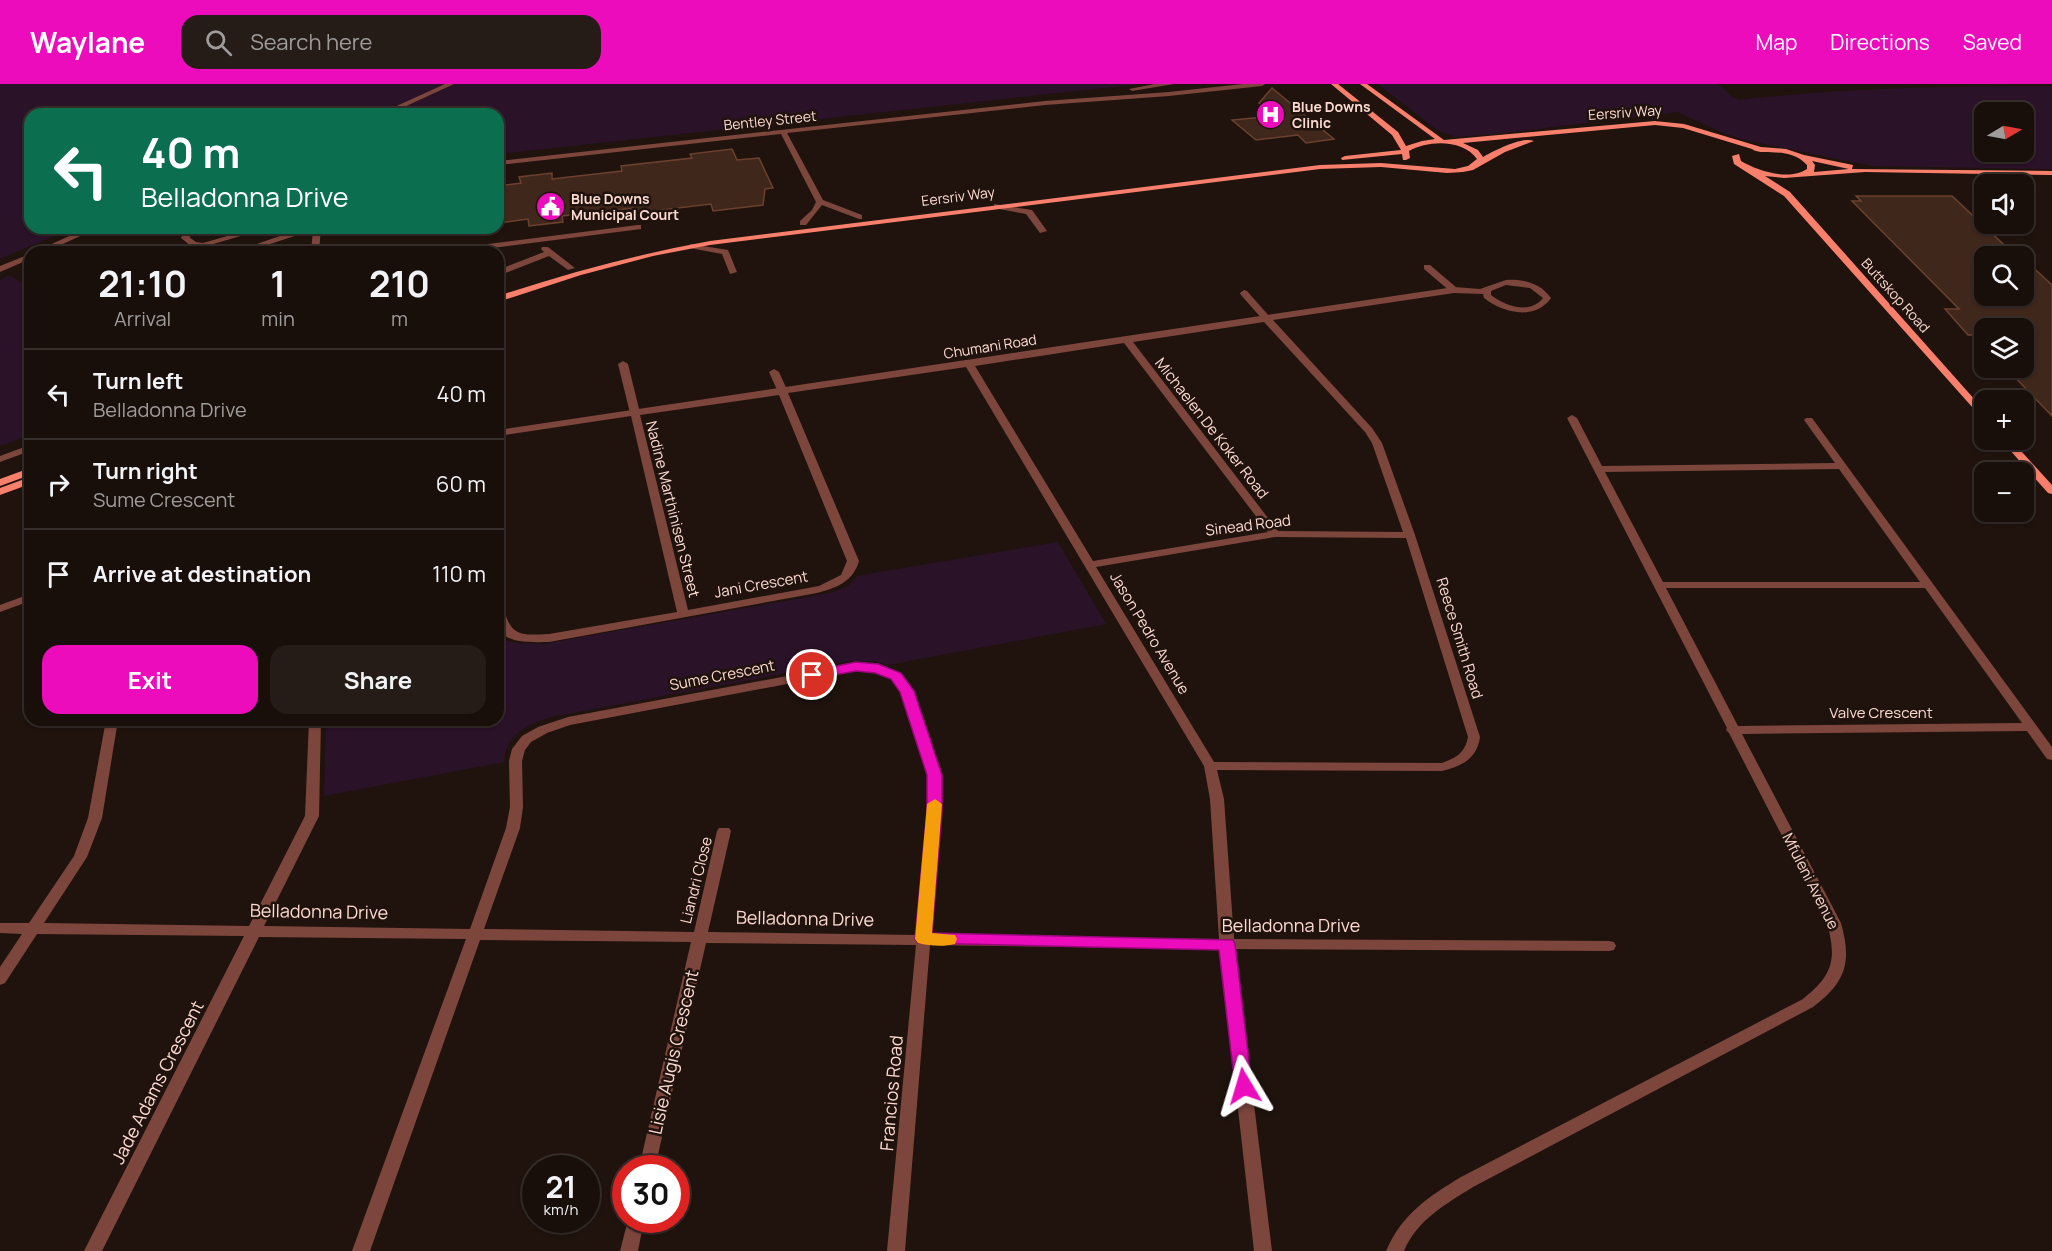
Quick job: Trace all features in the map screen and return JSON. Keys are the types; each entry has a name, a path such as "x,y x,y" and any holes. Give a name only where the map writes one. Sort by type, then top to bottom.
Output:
{"main road":[{"path":"1334,84 1395,134 1412,162 1429,168"},
{"path":"1364,84 1446,142 1474,150 1479,154 1480,161"},
{"name":"Eersriv Way","path":"504,289 571,268 686,241 803,223 1405,151 1421,143 1551,134 1655,123 1684,126 1761,149 1779,150 1801,157 1865,170"},
{"name":"Eersriv Way","path":"1701,132 1736,156 1739,164 1755,172"},
{"name":"Eersriv Way","path":"504,297 578,273 693,246 739,239 1320,166 1381,165 1462,170 1473,167 1480,161 1516,144 1551,134"},
{"path":"1736,156 1742,151 1761,149"},
{"path":"1801,157 1811,165 1811,170 1806,173"},
{"path":"1755,172 1772,176 1865,170 2052,173"},
{"name":"Buttskop Road","path":"1755,172 1787,194 1974,404"},
{"path":"1787,194 1794,176"},
{"path":"2015,450 2052,491"},
{"path":"0,483 24,473"},
{"path":"0,492 24,482"}],"street":[{"path":"396,108 451,84"},
{"name":"Bentley Street","path":"504,162 1045,103 1171,84"},
{"name":"Bentley Street","path":"1045,103 1169,94 1262,84"},
{"path":"1160,86 1169,94"},
{"path":"783,132 820,202 859,217"},
{"path":"1029,212 1039,201"},
{"path":"803,223 820,202"},
{"path":"997,206 1029,212 1043,231"},
{"path":"488,246 638,227"},
{"path":"52,246 80,234"},
{"path":"187,234 185,238 194,244 203,245 242,234"},
{"path":"256,246 293,234"},
{"path":"725,252 739,239"},
{"path":"536,240 571,268"},
{"path":"693,246 725,252"},
{"path":"725,252 733,272"},
{"path":"504,271 550,253"},
{"path":"0,269 24,259"},
{"path":"1427,267 1454,290"},
{"name":"Chumani Road","path":"504,432 1454,290 1487,291 1501,283 1519,283 1536,288 1547,298 1545,303 1538,307 1514,308 1492,301 1487,296 1487,291"},
{"name":"Reece Smith Road","path":"1210,766 1231,764 1442,767 1458,763 1468,756 1473,748 1474,737 1410,535 1377,443 1370,430 1244,293"},
{"name":"Michaelen De Koker Road","path":"1126,339 1275,534"},
{"name":"Nadine Marthinisen Street","path":"623,364 683,613"},
{"name":"Jason Pedro Avenue","path":"969,364 1210,766 1217,799 1227,944"},
{"path":"774,372 783,392"},
{"name":"Jani Crescent","path":"504,630 528,639 549,638 817,590 845,578 852,569 853,561 783,392"},
{"name":"Mfuleni Avenue","path":"1395,1251 1405,1229 1425,1208 1458,1187 1808,1003 1823,993 1839,969 1840,940 1834,923 1572,418"},
{"path":"1809,420 2052,756"},
{"path":"0,459 24,450"},
{"path":"1598,469 1843,466"},
{"name":"Sinead Road","path":"1091,565 1275,534 1410,535"},
{"path":"1658,585 1928,585"},
{"path":"0,609 24,599"},
{"name":"Sume Crescent","path":"477,933 519,808 516,761 518,747 528,737 548,726 568,721 856,666 878,669 896,676 907,691 934,775 935,811 924,939"},
{"path":"0,979 80,857 95,818 111,726"},
{"name":"Jade Adams Crescent","path":"93,1251 312,816 315,726"},
{"name":"Valve Crescent","path":"1732,730 2031,727"},
{"name":"Liandri Close","path":"699,936 724,831"},
{"name":"Belladonna Drive","path":"0,928 1227,944 1610,946"},
{"path":"361,1251 477,933"},
{"name":"Lisie Augis Crescent","path":"650,1155 699,936"},
{"name":"Francios Road","path":"896,1251 924,939"},
{"path":"1227,944 1263,1251"},
{"path":"629,1251 633,1233"}],"shaded area":[{"path":"0,84 1141,84 504,153 504,108 24,108 24,234 59,234 31,246 24,246 24,249 0,259"},
{"path":"1378,84 1718,84 1739,100 1895,88 2052,86 2052,169 1872,166 1745,140 1725,134 1678,112 1456,137 1437,130"},
{"path":"10,275 24,285 24,437 0,446 0,280"},
{"path":"1058,542 1106,624 888,665 872,661 851,661 551,717 520,732 509,745 504,762 324,796 326,726 504,726 504,640 543,644 835,592 849,585 857,576"}],"building":[{"path":"1272,88 1334,139 1306,143 1298,135 1256,140 1232,120 1274,116 1259,103"},
{"path":"732,149 737,160 759,158 773,188 765,189 763,205 713,211 711,204 636,213 634,208 562,216 563,222 529,226 528,219 504,222 504,185 521,183 519,177 552,173 552,179 622,171 621,166 692,158 690,154"},
{"path":"1856,196 1952,196 1974,217 1974,234 1993,234 2005,246 1974,246 1974,306 2034,306 2034,268 2052,285 2052,416 2034,397 2034,390 2027,390 2016,378 2034,378 2034,318 1974,318 1974,335 1968,335 1945,309 1959,309 1852,201 1861,201"}],"slow traffic":[{"path":"935,804 924,939 949,939"}],"place":[{"name":"Blue Downs Clinic","path":"1271,114"},
{"name":"Blue Downs Municipal Court","path":"550,206"}],"route":[{"path":"812,675 856,666 878,669 896,676 907,691 934,775 935,811 924,939 1227,944 1244,1086"}]}
